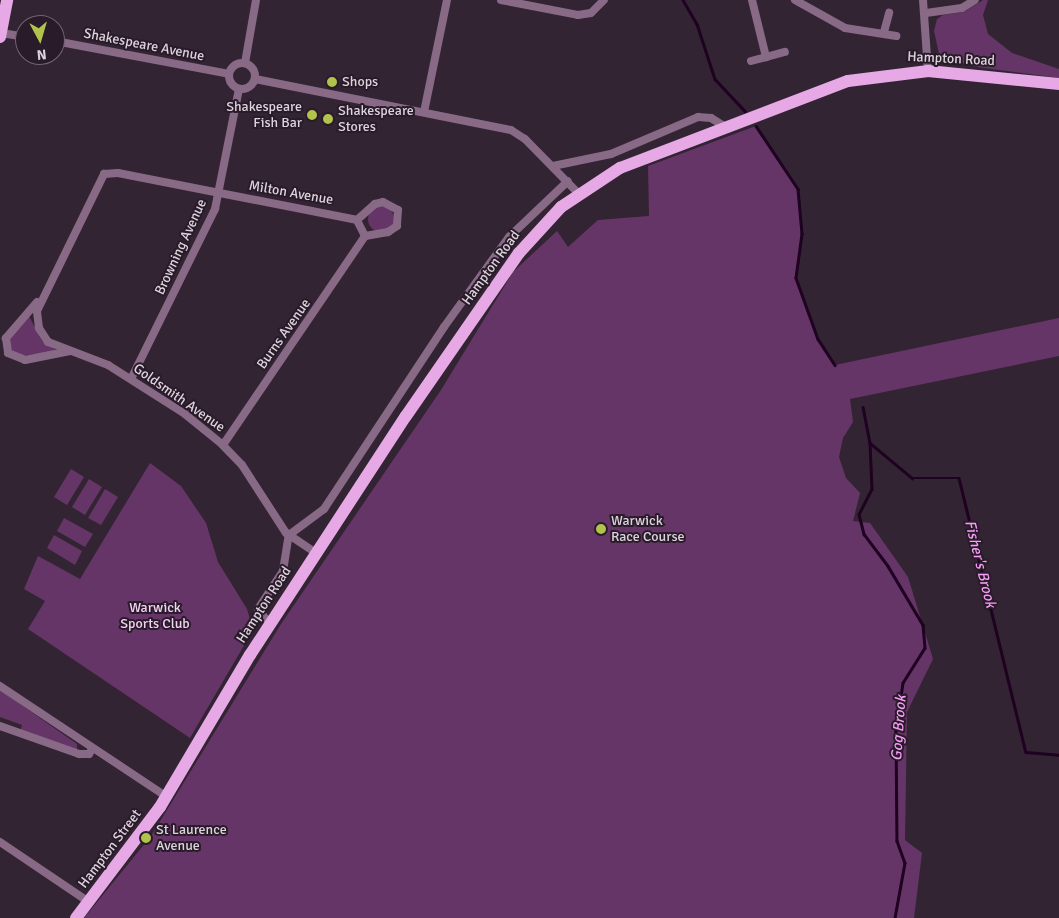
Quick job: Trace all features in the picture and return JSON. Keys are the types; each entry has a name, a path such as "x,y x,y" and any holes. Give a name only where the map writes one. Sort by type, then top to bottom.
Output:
{"main road":[{"path":"0,35 7,0"},
{"name":"Hampton Road","path":"167,796 270,624 316,553 519,253 550,217 578,193 620,168 724,126 848,81 928,70 1059,84"},
{"name":"Hampton Street","path":"76,918 167,796"}],"street":[{"path":"245,63 256,0"},
{"path":"424,112 447,0"},
{"path":"501,0 578,15 590,13 604,0"},
{"path":"752,0 766,57"},
{"path":"795,0 817,9 845,28 884,32 896,36"},
{"path":"817,9 821,0"},
{"path":"923,0 926,13 928,70"},
{"path":"926,13 962,8 975,0"},
{"path":"884,32 889,14"},
{"path":"0,35 15,36"},
{"name":"Shakespeare Avenue","path":"65,43 229,74"},
{"path":"751,61 785,52"},
{"path":"245,63 252,68 255,79 248,88 239,89 231,85 229,74 235,65 245,63"},
{"path":"255,79 511,130 553,166 578,193"},
{"name":"Browning Avenue","path":"131,378 215,209 239,89"},
{"path":"553,166 610,154 698,117 711,118 724,126"},
{"name":"Milton Avenue","path":"43,294 104,174 219,192 357,220"},
{"name":"Hampton Road","path":"289,535 324,509 434,342 509,237 568,181"},
{"path":"379,203 398,210 399,222 393,230 364,236 357,220 379,203"},
{"name":"Burns Avenue","path":"223,445 364,236"},
{"path":"43,294 6,338 11,357 24,360 72,351"},
{"name":"Goldsmith Avenue","path":"43,294 37,311 39,328 48,342 131,378 223,445 242,465 289,535 316,553"},
{"path":"270,624 258,609 283,572 289,535"},
{"path":"0,686 92,749 167,796"},
{"path":"0,726 79,754 88,754 92,749"},
{"path":"0,842 89,902"}],"green space":[{"path":"983,0 988,0 983,15 988,34 1012,53 1059,69 1059,78 977,67 948,61 939,54 934,31 937,19 943,15 964,12"},
{"name":"Warwick Race Course","path":"756,126 798,189 802,234 796,278 818,339 835,365 1059,318 1059,356 850,399 853,422 843,438 839,457 846,478 860,493 853,521 870,523 908,577 933,659 907,712 905,840 922,853 914,918 84,918 151,836 281,624 441,390 513,272 557,231 568,247 598,220 649,216 648,166"},
{"path":"381,206 390,210 394,219 390,228 381,232 372,228 368,219 372,210"},
{"path":"29,316 42,341 57,351 21,356 10,349 10,337"},
{"name":"Warwick Sports Club","path":"150,463 181,486 206,523 218,562 247,609 253,630 190,738 28,629 45,601 24,589 38,556 80,579"},
{"path":"71,469 84,477 67,505 54,497"},
{"path":"89,479 102,487 85,515 72,507"},
{"path":"105,489 118,497 101,525 88,518"},
{"path":"64,518 93,534 85,547 57,531"},
{"path":"54,535 82,551 75,565 47,548"},
{"path":"0,690 77,744 77,751 20,732 22,725 0,717"}],"waterway":[{"name":"Fisher's Brook","path":"683,0 697,24 715,79 745,111"},
{"name":"Fisher's Brook","path":"756,126 798,189 802,234 796,278 818,339 835,365"},
{"name":"Fisher's Brook","path":"863,407 870,443 912,478 959,478 1026,752 1059,755"},
{"name":"Gog Brook","path":"870,443 872,489 859,514 864,534 888,566 923,625 925,648 903,683 896,730 897,841 905,863 895,918"}],"place":[{"name":"Shops","path":"332,82"},
{"name":"Shakespeare Fish Bar","path":"312,115"},
{"name":"Shakespeare Stores","path":"328,119"},
{"name":"Warwick Race Course","path":"601,529"},
{"name":"St Laurence Avenue","path":"146,838"}]}
